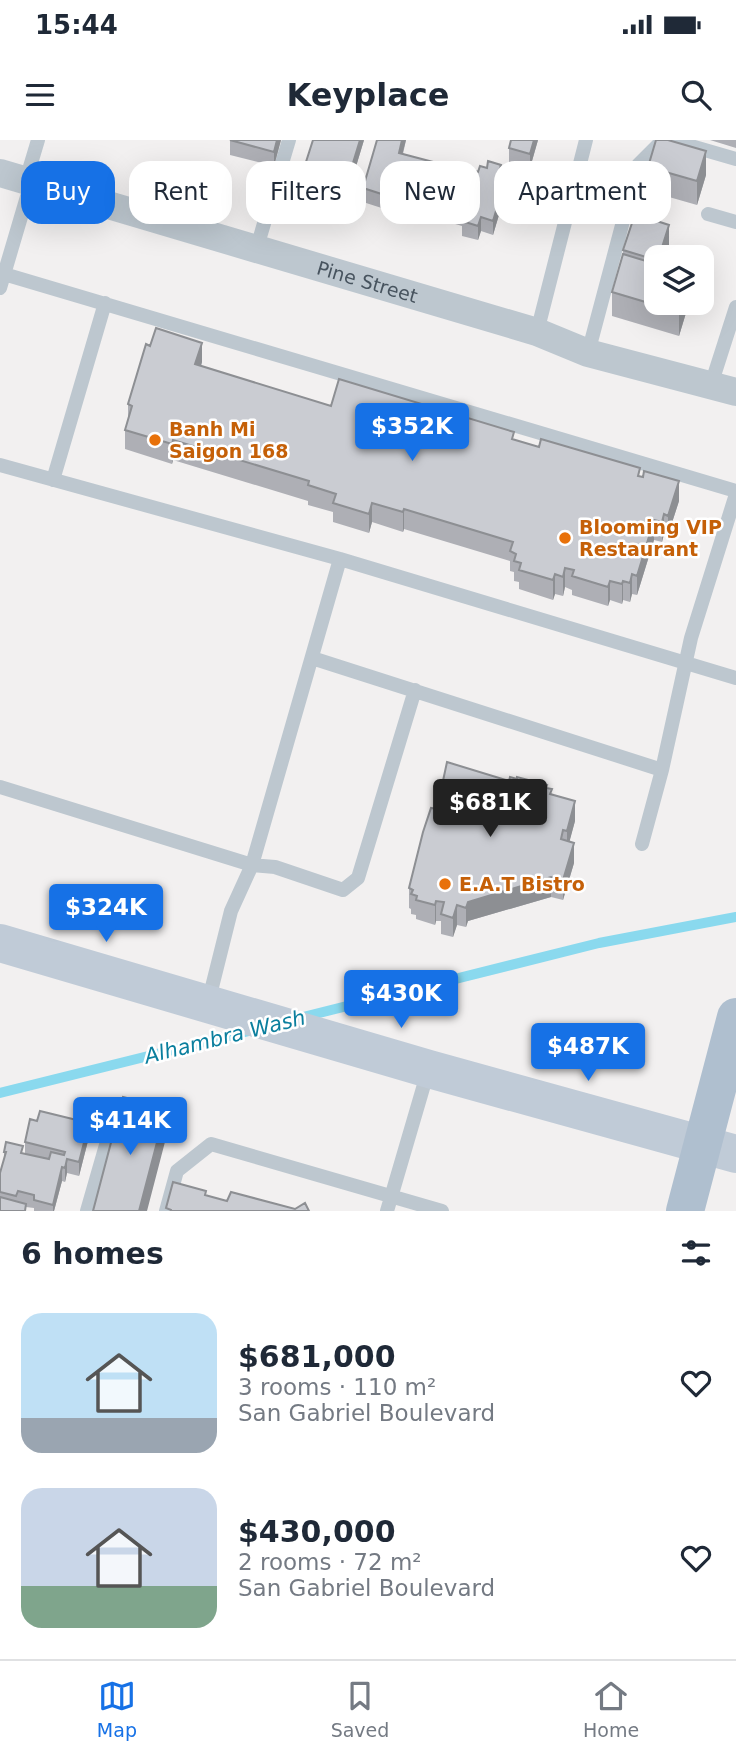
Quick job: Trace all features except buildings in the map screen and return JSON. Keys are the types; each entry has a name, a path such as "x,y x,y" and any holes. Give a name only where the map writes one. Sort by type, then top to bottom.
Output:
{"main road":[{"path":"0,943 429,1069 719,1149"},
{"path":"685,1211 719,1149 736,1017"}],"street":[{"name":"Pine Street","path":"19,178 537,332 588,354 724,388"}],"lane":[{"path":"38,140 19,178 2,281 105,303 736,492 691,638 662,770 642,844"},
{"path":"257,247 289,140"},
{"path":"537,332 586,140"},
{"path":"588,354 638,164 658,145 691,146 736,159"},
{"path":"708,214 736,222"},
{"path":"53,480 105,303"},
{"path":"724,388 736,307"},
{"path":"0,465 340,559 736,678"},
{"path":"202,1003 231,911 252,865 340,559"},
{"path":"312,658 662,770"},
{"path":"0,787 252,865 275,867 343,890 358,878 415,690"},
{"path":"389,1204 429,1069"},
{"path":"166,1211 177,1171 211,1144 389,1204 442,1211"},
{"path":"87,1211 106,1145"}],"waterway":[{"name":"Alhambra Wash","path":"299,1018 599,943 736,917"},
{"name":"Alhambra Wash","path":"0,1093 253,1030"}],"place":[{"name":"Banh Mi Saigon 168","path":"155,440"},
{"name":"Blooming VIP Restaurant","path":"565,538"},
{"name":"E.A.T Bistro","path":"445,884"}]}
